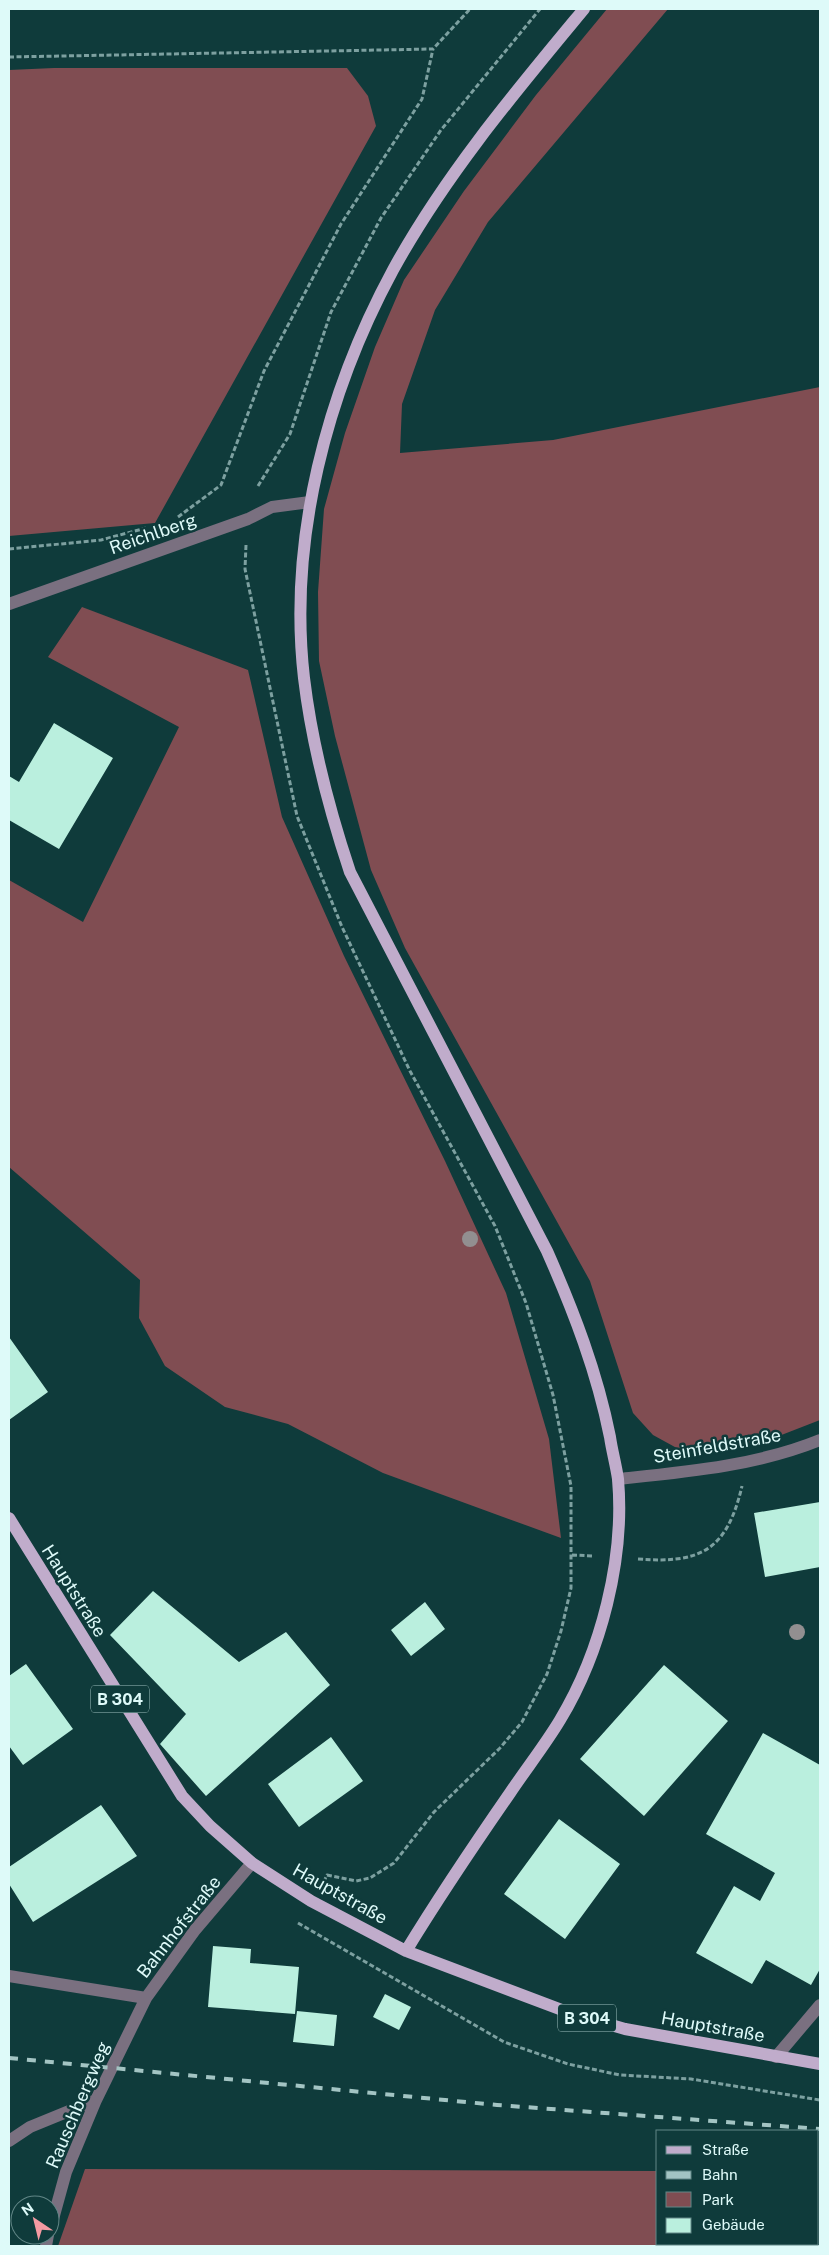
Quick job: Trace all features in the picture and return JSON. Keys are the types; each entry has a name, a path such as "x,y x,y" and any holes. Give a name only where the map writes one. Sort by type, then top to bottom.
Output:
{"main road":[{"path":"406,1951 439,1896 560,1720 582,1680 609,1599 615,1557 618,1478 606,1417 591,1362 574,1311 547,1251 350,872 330,812 316,750 304,677 302,615 310,502 321,455 344,382 369,318 394,270 464,160 584,9"},
{"name":"Hauptstraße","path":"9,1518 182,1796 210,1826 252,1863 311,1901 406,1951 570,2013 625,2029 820,2064"}],"street":[{"name":"Reichlberg","path":"9,604 248,519 272,507 310,502"},
{"name":"Steinfeldstraße","path":"618,1478 698,1470 769,1457 820,1440"},
{"name":"Bahnhofstraße","path":"9,1976 146,1998 195,1930 252,1863"},
{"name":"Rauschbergweg","path":"60,2195 66,2172 96,2100 146,1998"},
{"path":"776,2057 820,2005"},
{"path":"9,2141 30,2127 96,2100"}],"path":[{"path":"173,521 221,485 264,371 286,328 341,224 422,99 433,49 470,9"},
{"path":"9,57 433,49"},
{"path":"9,548 101,540 155,526"},
{"path":"572,1555 658,1560 698,1555 723,1536 737,1510 742,1486 738,1462"},
{"path":"297,1923 504,2042 568,2064 620,2075 691,2079 820,2100"}],"green space":[{"path":"607,9 668,9 488,222 435,310 402,404 400,453 553,440 820,387 820,1420 766,1441 684,1452 653,1435 633,1413 590,1281 405,948 371,870 335,736 319,661 318,592 324,509 345,433 375,347 404,280 464,191 536,95"},
{"path":"54,68 347,68 368,96 376,126 155,523 9,536 9,70"},
{"path":"82,607 248,670 282,817 344,956 445,1161 506,1293 549,1439 561,1538 383,1473 288,1424 225,1407 165,1366 139,1318 140,1280 9,1167 9,880 83,922 179,727 48,657"},
{"path":"85,2169 656,2171 656,2245 709,2246 58,2246 60,2245"}],"building":[{"path":"54,723 113,758 59,849 9,820 9,776 19,782"},
{"path":"9,1337 48,1392 9,1420"},
{"path":"820,1502 820,1567 765,1577 754,1513"},
{"path":"153,1591 239,1662 286,1632 330,1685 206,1796 160,1744 186,1714 110,1635"},
{"path":"425,1602 445,1629 411,1656 391,1630"},
{"path":"26,1664 73,1729 23,1765 9,1746 9,1676"},
{"path":"664,1665 728,1721 644,1816 580,1759"},
{"path":"763,1733 820,1765 820,1969 811,1985 766,1960 752,1984 696,1953 734,1886 760,1901 775,1873 706,1834"},
{"path":"331,1737 363,1781 299,1827 268,1784"},
{"path":"101,1805 137,1856 33,1922 9,1884 9,1867"},
{"path":"559,1819 620,1864 565,1939 504,1894"},
{"path":"213,1946 251,1949 250,1963 299,1967 295,2014 208,2007"},
{"path":"385,1994 411,2007 399,2030 373,2017"},
{"path":"297,2011 337,2015 334,2046 293,2042"}],"railway":[{"path":"9,2058 497,2105 820,2129"}]}
